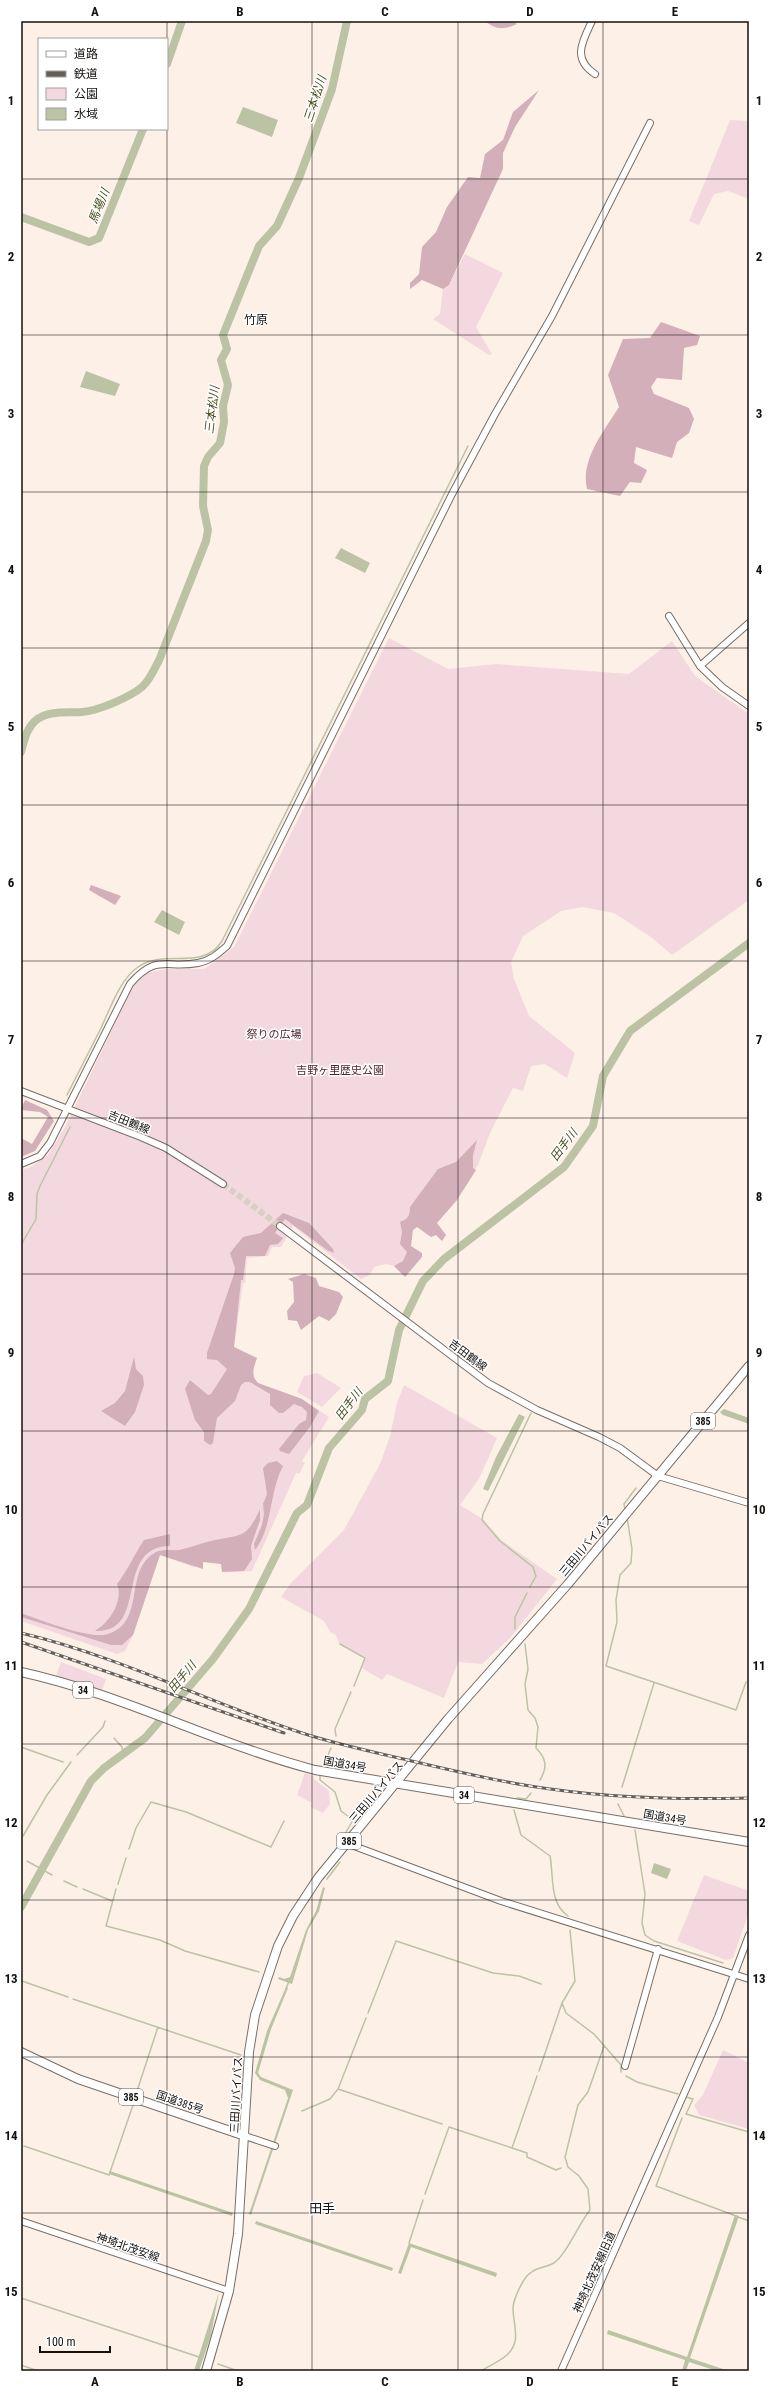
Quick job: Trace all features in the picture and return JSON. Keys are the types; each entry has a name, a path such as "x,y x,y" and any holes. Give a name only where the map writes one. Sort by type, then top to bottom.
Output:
{"highway":[{"name":"385","path":"658,1476 749,1366"},
{"name":"三田川バイパス","path":"206,2371 229,2291 238,2234 249,2052 255,2015 266,1978 293,1916 318,1878 397,1784 448,1719 568,1584 658,1476"},
{"name":"国道34号","path":"21,1672 77,1688 287,1763 315,1770 749,1842"},
{"name":"国道385号","path":"21,2052 78,2079 245,2136"}],"street":[{"path":"592,21 580,52 584,65 595,74"},
{"path":"21,1164 30,1162 43,1152 50,1143 130,984 138,974 156,964 198,963 216,956 227,946 452,494 495,414 552,316 650,123"},
{"path":"670,616 700,666 722,687 749,706"},
{"path":"700,666 749,623"},
{"name":"吉田鶴線","path":"21,1091 68,1108 166,1148 223,1184"},
{"name":"吉田鶴線","path":"280,1226 488,1383 519,1401 604,1440 658,1476 749,1503"},
{"path":"346,1843 501,1901 658,1949 749,1979"},
{"name":"神埼北茂安線旧道","path":"561,2371 735,1975 749,1935"},
{"path":"625,2066 658,1949"},
{"path":"245,2136 273,2146"},
{"name":"神埼北茂安線","path":"21,2221 229,2291"}],"green space":[{"path":"730,120 749,121 749,199 728,191 714,194 699,225 689,221"},
{"path":"465,254 503,273 476,327 492,354 489,355 433,319 440,314 443,289 449,285"},
{"name":"吉野ヶ里歴史公園","path":"389,638 448,669 496,664 629,674 672,641 695,676 749,714 749,900 672,955 651,937 614,913 583,907 561,911 523,936 511,962 514,979 529,1016 575,1053 567,1078 545,1064 531,1066 523,1091 513,1088 490,1133 478,1165 435,1224 419,1222 412,1229 409,1240 412,1253 401,1267 386,1264 374,1267 370,1275 361,1279 293,1226 281,1247 272,1247 268,1256 247,1258 245,1283 243,1283 234,1347 247,1375 258,1383 302,1399 329,1417 302,1461 305,1463 299,1474 296,1473 252,1571 228,1572 225,1562 199,1558 194,1567 160,1555 133,1635 125,1651 117,1654 21,1621 21,1169 29,1168 48,1155 65,1127 133,986 147,973 166,969 204,969 234,947"},
{"path":"317,1373 341,1388 322,1407 297,1392 304,1376"},
{"path":"404,1385 497,1438 479,1479 460,1505 484,1520 501,1540 557,1579 511,1637 482,1664 458,1662 444,1698 387,1674 382,1680 362,1668 366,1657 339,1643 336,1635 330,1632 324,1621 281,1597 290,1584 344,1530 380,1464 390,1436 397,1403"},
{"path":"61,1662 106,1679 102,1691 56,1676"},
{"path":"305,1773 314,1776 314,1779 329,1791 330,1804 323,1813 311,1807 312,1803 297,1795"},
{"path":"704,1875 749,1891 749,1912 733,1958 726,1960 677,1941"},
{"path":"723,2050 749,2063 749,2129 699,2115 694,2105 703,2095"}],"shaded area":[{"path":"485,21 512,21 517,24 500,28"},
{"path":"539,90 515,127 503,153 503,169 449,285 443,289 422,280 410,289 410,283 419,274 422,247 436,232 447,207 468,177 480,178 485,154 503,140 513,112"},
{"path":"661,322 700,336 697,345 684,348 682,380 657,378 651,387 654,394 689,408 694,419 689,433 677,442 672,458 636,447 634,463 647,470 641,483 630,482 620,496 587,489 587,467 590,457 600,436 619,407 608,375 623,339 650,338"},
{"path":"91,885 121,896 115,905 89,890"},
{"path":"25,1100 47,1110 54,1121 35,1151 21,1157 21,1138 32,1144 48,1117 40,1112 21,1110"},
{"path":"477,1140 473,1155 473,1168 476,1170 457,1200 437,1223 446,1235 442,1241 436,1235 431,1237 417,1227 413,1230 411,1246 422,1253 422,1257 405,1277 394,1266 403,1261 407,1252 400,1244 402,1232 400,1222 408,1217 410,1207 438,1169 456,1162"},
{"path":"283,1213 309,1223 333,1249 334,1253 327,1250 285,1219 275,1233 283,1238 278,1244 270,1245 265,1256 246,1256 243,1280 241,1280 234,1347 257,1358 253,1374 258,1383 302,1399 319,1411 310,1427 289,1454 280,1451 279,1449 299,1424 306,1420 307,1412 302,1407 294,1404 283,1413 279,1413 270,1405 270,1394 250,1382 245,1382 241,1385 235,1401 217,1418 213,1443 210,1445 204,1441 204,1432 195,1420 185,1389 190,1380 208,1395 211,1394 227,1369 217,1360 207,1359 207,1353 234,1274 235,1268 230,1253 243,1237 261,1233"},
{"path":"304,1274 316,1278 319,1286 339,1292 343,1297 336,1314 329,1321 319,1316 301,1330 297,1321 288,1320 287,1311 294,1302 293,1282 288,1279"},
{"path":"134,1357 136,1369 143,1376 144,1385 135,1412 125,1426 101,1411 115,1403 125,1391"},
{"path":"277,1461 283,1466 275,1487 265,1531 255,1550 254,1544 262,1525 264,1514 263,1504 267,1494 263,1468 268,1463"},
{"path":"260,1509 260,1520 251,1546 252,1559 244,1571 222,1572 221,1564 203,1562 203,1569 160,1555 133,1635 122,1645 111,1645 21,1617 21,1613 78,1632 100,1635 108,1634 120,1628 127,1619 139,1573 144,1562 153,1554 162,1550 183,1549 242,1534 251,1526"},
{"path":"170,1534 170,1546 152,1550 142,1560 122,1619 112,1628 95,1631 105,1623 114,1611 117,1604 119,1591 117,1584 144,1540"}],"water":[{"path":"243,107 278,120 272,137 236,123"},
{"path":"86,371 120,384 115,396 80,387"},
{"path":"341,548 370,563 365,573 335,558"},
{"path":"162,910 185,922 179,935 154,922"},
{"path":"724,1409 749,1418 749,1424 723,1415 720,1412"},
{"path":"519,1414 525,1417 488,1491 483,1489 496,1457"},
{"path":"654,1863 671,1869 667,1879 651,1873"},
{"path":"323,1887 325,1888 319,1911 308,1930 292,1984 278,1979 279,1977 284,1979 290,1977 306,1930 316,1911"},
{"path":"286,1987 288,1988 271,2029 258,2073 261,2077 293,2090 251,2215 249,2214 288,2098 285,2090 260,2080 255,2073 267,2031"},
{"path":"110,2171 233,2213 232,2216 109,2174"},
{"path":"735,2215 739,2216 690,2358 729,2371 717,2371 689,2362 686,2371 682,2371 685,2360 607,2334 608,2330 687,2357"},
{"path":"256,2221 393,2268 392,2271 255,2224"},
{"path":"409,2243 497,2273 496,2277 411,2247 401,2274 398,2273"},
{"path":"219,2292 211,2335 199,2371 194,2371"}],"waterway":[{"name":"馬場川","path":"168,61 182,21"},
{"name":"三本松川","path":"21,752 29,728 40,717 57,713 89,711 122,699 137,691 145,684 160,658 206,541 208,530 203,506 204,466 208,457 220,443 224,422 223,406 228,385 221,360 227,349 223,335 259,246 277,226 299,178 332,89 347,21"},
{"name":"馬場川","path":"21,217 89,242 99,238 143,130"},
{"path":"67,1095 120,987 131,973 138,967 159,959 194,958 205,955 214,950 222,941 468,446"},
{"name":"田手川","path":"21,1907 91,1781 104,1768 145,1738 213,1659 249,1609 297,1513 307,1505 329,1448 362,1410 365,1399 388,1381 399,1330 423,1281 444,1259 564,1167 593,1126 603,1076 630,1031 749,943"},
{"path":"21,1245 36,1219 37,1194 40,1186 70,1127"},
{"path":"530,1587 536,1576 533,1567 500,1541 482,1520 483,1514 531,1413"},
{"path":"625,1510 624,1504 636,1488"},
{"path":"627,1517 632,1549 631,1563 620,1575 616,1600 617,1622 606,1666 736,1710 746,1682"},
{"path":"515,1629 515,1617 527,1593"},
{"path":"340,1644 365,1658 354,1686"},
{"path":"525,1644 528,1669 525,1684 528,1710 535,1718 538,1727 536,1748 542,1755 545,1763 543,1775 540,1780"},
{"path":"622,1787 654,1683"},
{"path":"336,1736 335,1729 351,1692"},
{"path":"77,1755 103,1727 105,1721"},
{"path":"114,1738 122,1747 124,1755"},
{"path":"21,1747 63,1762"},
{"path":"323,1767 331,1748"},
{"path":"23,1836 47,1795 71,1762"},
{"path":"320,1776 320,1780 335,1792 341,1811 353,1820 345,1834"},
{"path":"517,1798 526,1799 531,1793"},
{"path":"129,1849 136,1828 151,1802 186,1812 271,1847 284,1821"},
{"path":"618,1804 624,1816"},
{"path":"514,1810 521,1835 550,1856 555,1897 562,1911 568,1916"},
{"path":"635,1830 645,1894 642,1923 645,1935 654,1941 723,1963"},
{"path":"118,1884 126,1858"},
{"name":"田手川","path":"27,1861 52,1875"},
{"path":"327,1879 340,1862"},
{"path":"64,1881 77,1887"},
{"path":"83,1889 112,1901"},
{"path":"116,1889 106,1926 160,1940 185,1951 259,1972"},
{"path":"570,1930 575,1981 562,2003 566,2013 594,2034 621,2065 621,2072"},
{"path":"368,2013 396,1941 493,1973 519,1976 541,1984"},
{"path":"22,1981 68,1997"},
{"path":"286,1989 289,1981"},
{"path":"73,1999 241,2055"},
{"path":"539,2071 562,2003"},
{"path":"302,2111 330,2099 338,2089 366,2018"},
{"path":"136,2094 158,2027"},
{"path":"481,2371 507,2355 512,2350 516,2333 513,2305 524,2280 536,2269 552,2264 562,2255 590,2210 588,2189 579,2176 568,2167 565,2157 578,2105 588,2092 604,2046"},
{"path":"425,2194 449,2127 512,2148 537,2076"},
{"path":"626,2076 637,2082 678,2094"},
{"path":"338,2089 442,2124"},
{"path":"686,2097 693,2099 686,2114 749,2132"},
{"path":"24,2146 109,2175 133,2105"},
{"path":"682,2118 656,2186 736,2216"},
{"path":"512,2148 527,2153 527,2157 556,2170 561,2168"},
{"path":"409,2243 423,2200"},
{"path":"738,2217 749,2221"},
{"path":"21,2298 199,2357"},
{"path":"218,2364 238,2371"},
{"path":"21,2365 38,2371"}],"tunnel":[{"path":"223,1184 280,1226"}],"railway":[{"path":"21,1633 92,1654 232,1708 302,1733 344,1745 459,1772 516,1784 612,1796 694,1799 749,1798"},
{"path":"21,1642 284,1733"}],"district":[{"name":"竹原","path":"256,320"},
{"name":"田手","path":"322,2208"}],"park label":[{"name":"祭りの広場","path":"274,1034"}]}
